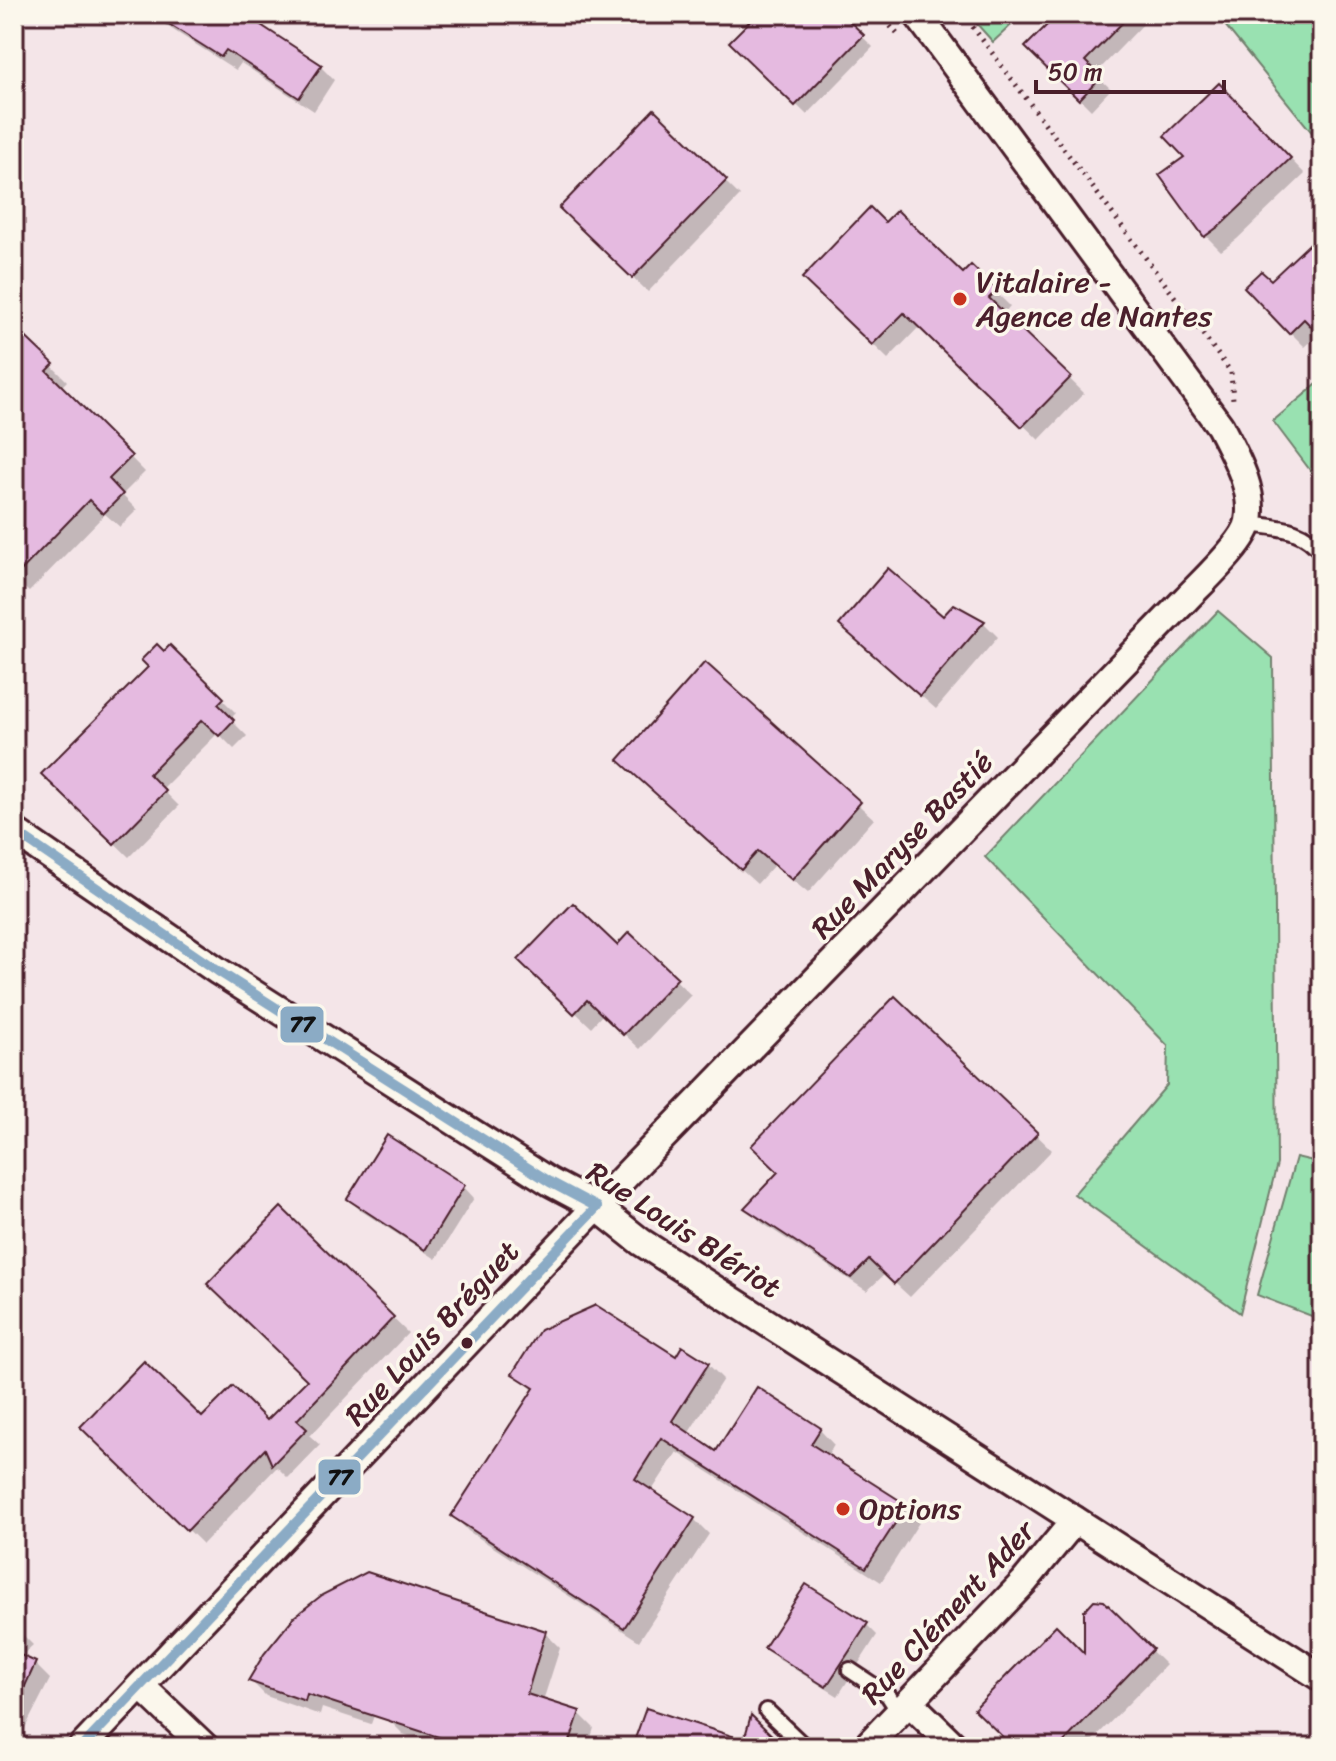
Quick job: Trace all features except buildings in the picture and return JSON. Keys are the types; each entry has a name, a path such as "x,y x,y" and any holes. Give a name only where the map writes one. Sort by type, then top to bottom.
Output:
{"street":[{"path":"917,14 1220,426 1236,457 1249,496 1249,524"},
{"name":"Rue Maryse Bastié","path":"597,1207 1230,553 1249,524"},
{"name":"Rue Louis Blériot","path":"14,831 218,971 550,1182 597,1207 641,1242 1322,1678"},
{"name":"Rue Louis Bréguet","path":"82,1747 597,1207"},
{"name":"Rue Clément Ader","path":"866,1747 1024,1582 1075,1520"},
{"path":"142,1687 205,1747"},
{"path":"904,1708 955,1747"}],"lane":[{"path":"1249,524 1289,530 1311,538 1322,553"},
{"path":"850,1670 904,1708"},
{"path":"767,1711 805,1747"}],"path":[{"path":"963,14 1231,372"}],"shaded area":[{"path":"14,14 968,14 993,42 1023,14 1216,14 1322,145 1322,380 1273,421 1322,486 1322,1163 1296,1158 1257,1295 1322,1320 1322,1747 14,1747"}],"green space":[{"path":"968,14 1023,14 993,42"},
{"path":"1216,14 1322,14 1322,145"},
{"path":"1322,380 1322,486 1273,421"},
{"path":"1218,611 1273,658 1277,1164 1240,1313 1074,1194 1167,1085 1168,1046 985,857"},
{"path":"1296,1157 1322,1163 1322,1320 1257,1295"}],"transit line":[{"name":"77","path":"14,831 218,971 550,1182 597,1207"},
{"name":"77","path":"82,1747 597,1207"}],"place":[{"name":"Vitalaire - Agence de Nantes","path":"960,299"},
{"name":"Options","path":"843,1509"}]}
